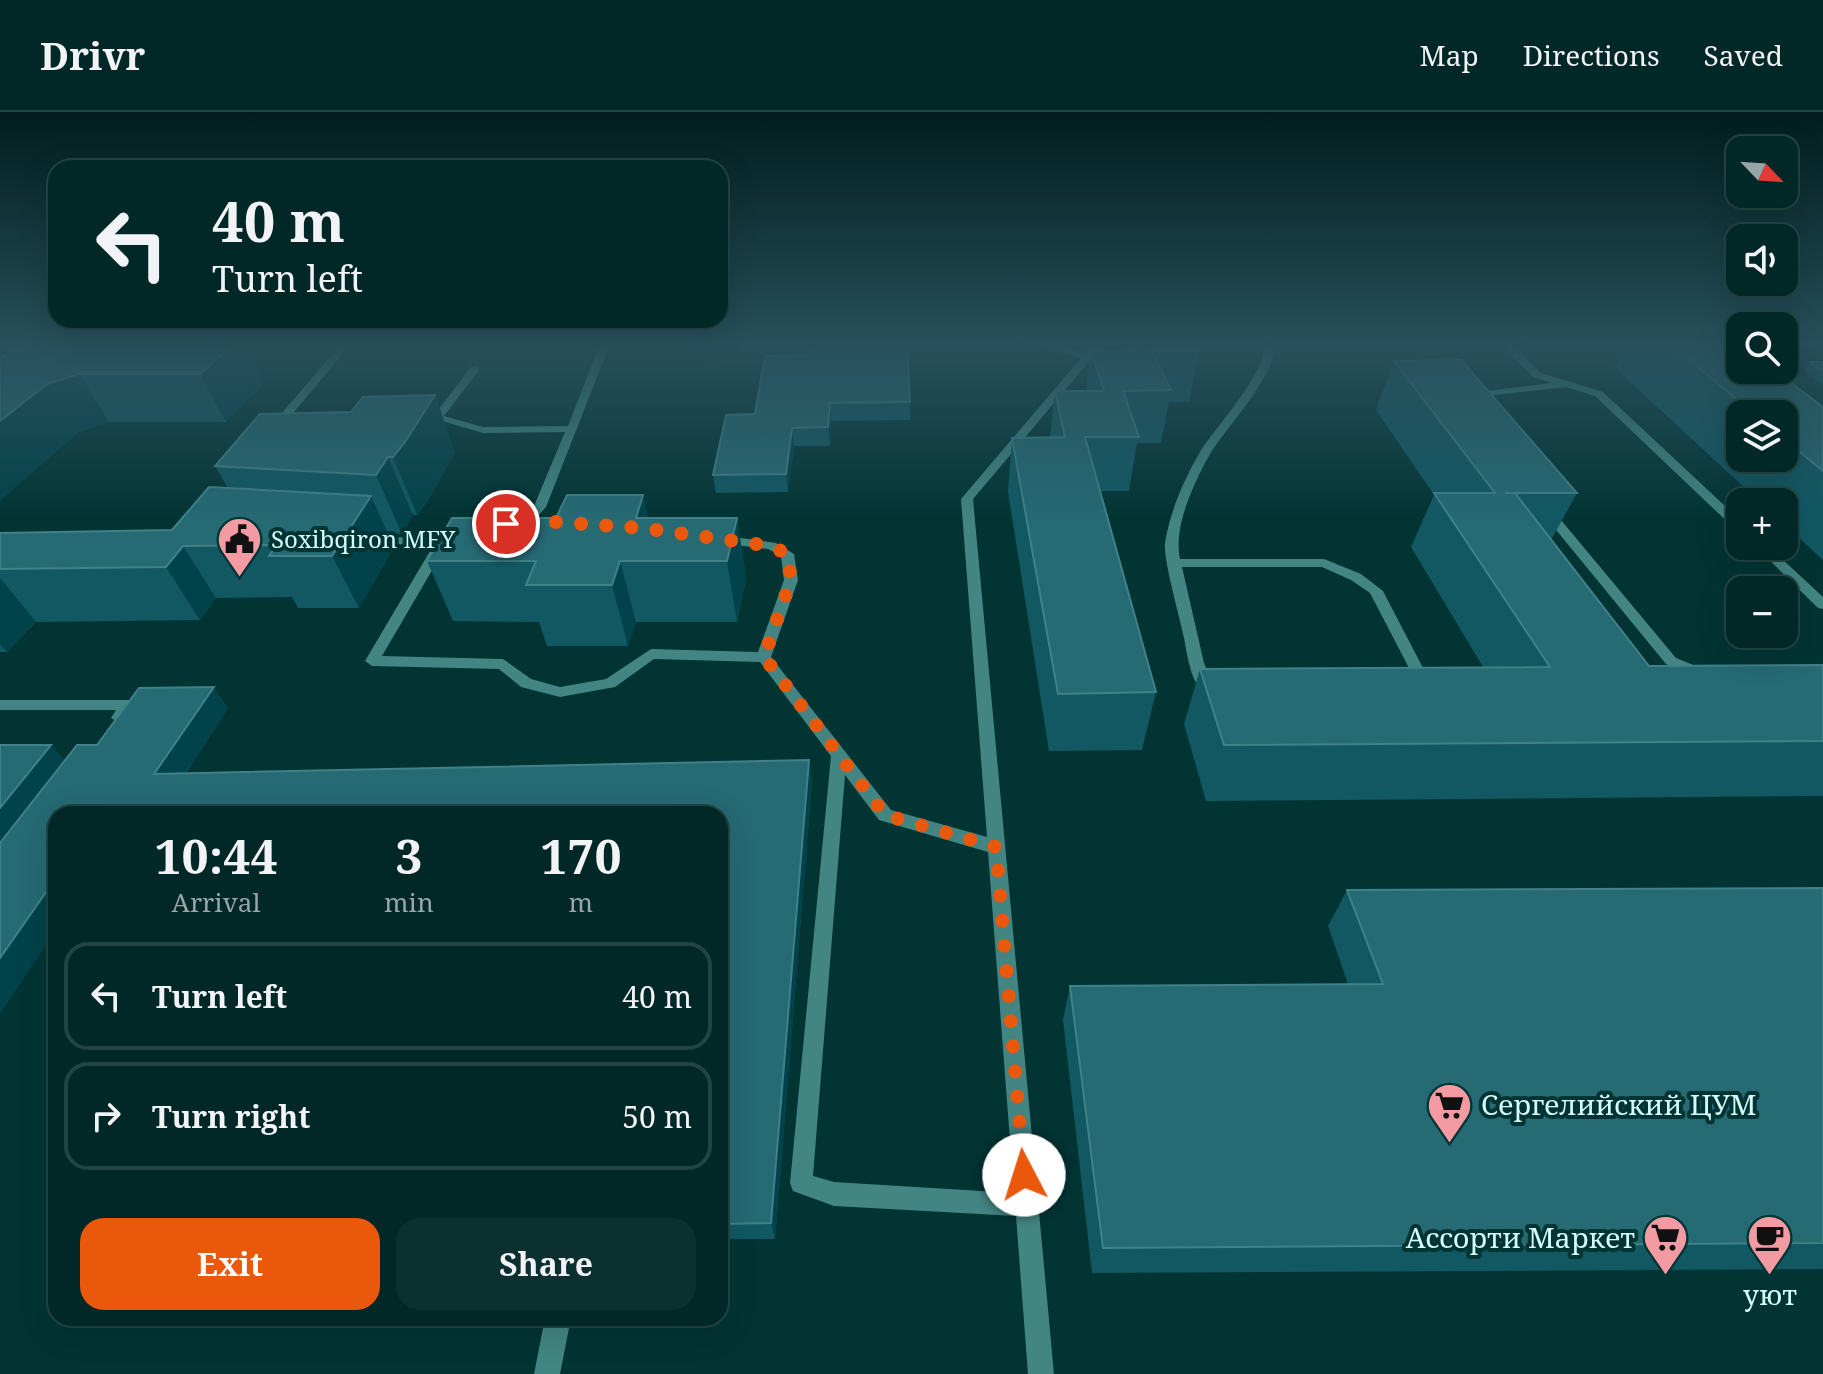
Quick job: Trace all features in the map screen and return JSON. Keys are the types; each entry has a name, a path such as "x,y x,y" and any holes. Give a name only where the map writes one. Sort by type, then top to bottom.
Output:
{"lane":[{"path":"282,436 268,436 296,403"},
{"path":"438,417 449,403"},
{"path":"498,525 535,520 582,403"},
{"path":"1041,1374 967,499 1048,403"},
{"path":"1217,693 1207,689 1197,663 1171,546 1182,501 1205,453 1240,403"},
{"path":"1608,403 1726,514"},
{"path":"413,414 438,417 483,430 572,429"},
{"path":"1541,504 1671,661 1713,680"},
{"path":"699,536 771,546 787,554 791,580 764,657"},
{"path":"364,538 449,540 372,661 503,664 526,683 560,692 610,683 651,654 764,657"},
{"path":"1776,560 1823,605"},
{"path":"1174,563 1324,563 1356,577 1376,591 1416,668 1405,688 1389,689"},
{"path":"764,657 885,815 996,847"},
{"path":"0,705 129,705 111,729"},
{"path":"839,755 801,1183 834,1194 1026,1205"},
{"path":"547,1374 556,1326"}],"building":[{"path":"0,403 23,403 0,421"},
{"path":"358,403 430,403 405,442 393,457 388,457 376,475 215,466 260,414 351,412"},
{"path":"757,403 839,403 830,403 828,427 792,428 786,474 713,475 726,415 755,414"},
{"path":"1058,403 1127,403 1139,437 1085,437 1156,692 1058,694 1012,438 1065,437"},
{"path":"1426,403 1498,403 1577,493 1515,493 1649,666 1823,665 1823,741 1224,745 1200,669 1550,667 1434,493 1495,493"},
{"path":"1798,403 1818,403 1823,407 1823,471 1798,450"},
{"path":"209,487 371,496 332,556 269,556 277,545 183,546 166,567 0,569 0,533 172,530"},
{"path":"567,495 643,495 636,518 737,518 727,561 620,561 612,585 526,585 536,561 427,561 452,518 556,518"},
{"path":"214,687 154,774 809,760 771,1223 728,1224 728,806 48,806 48,889 0,958 0,843 77,745 97,745 139,688"},
{"path":"0,745 51,745 0,808"},
{"name":"Сергелийский ЦУМ","path":"1823,888 1823,1243 1103,1248 1070,986 1383,984 1347,890"}],"place":[{"name":"Soxibqiron MFY","path":"240,579"},
{"name":"Сергелийский ЦУМ","path":"1450,1144"},
{"name":"Ассорти Маркет","path":"1666,1277"},
{"name":"уют","path":"1770,1277"}],"route":[{"path":"506,524 528,520 642,528 771,546 787,554 791,580 764,657 885,815 996,847 1024,1175"}]}
